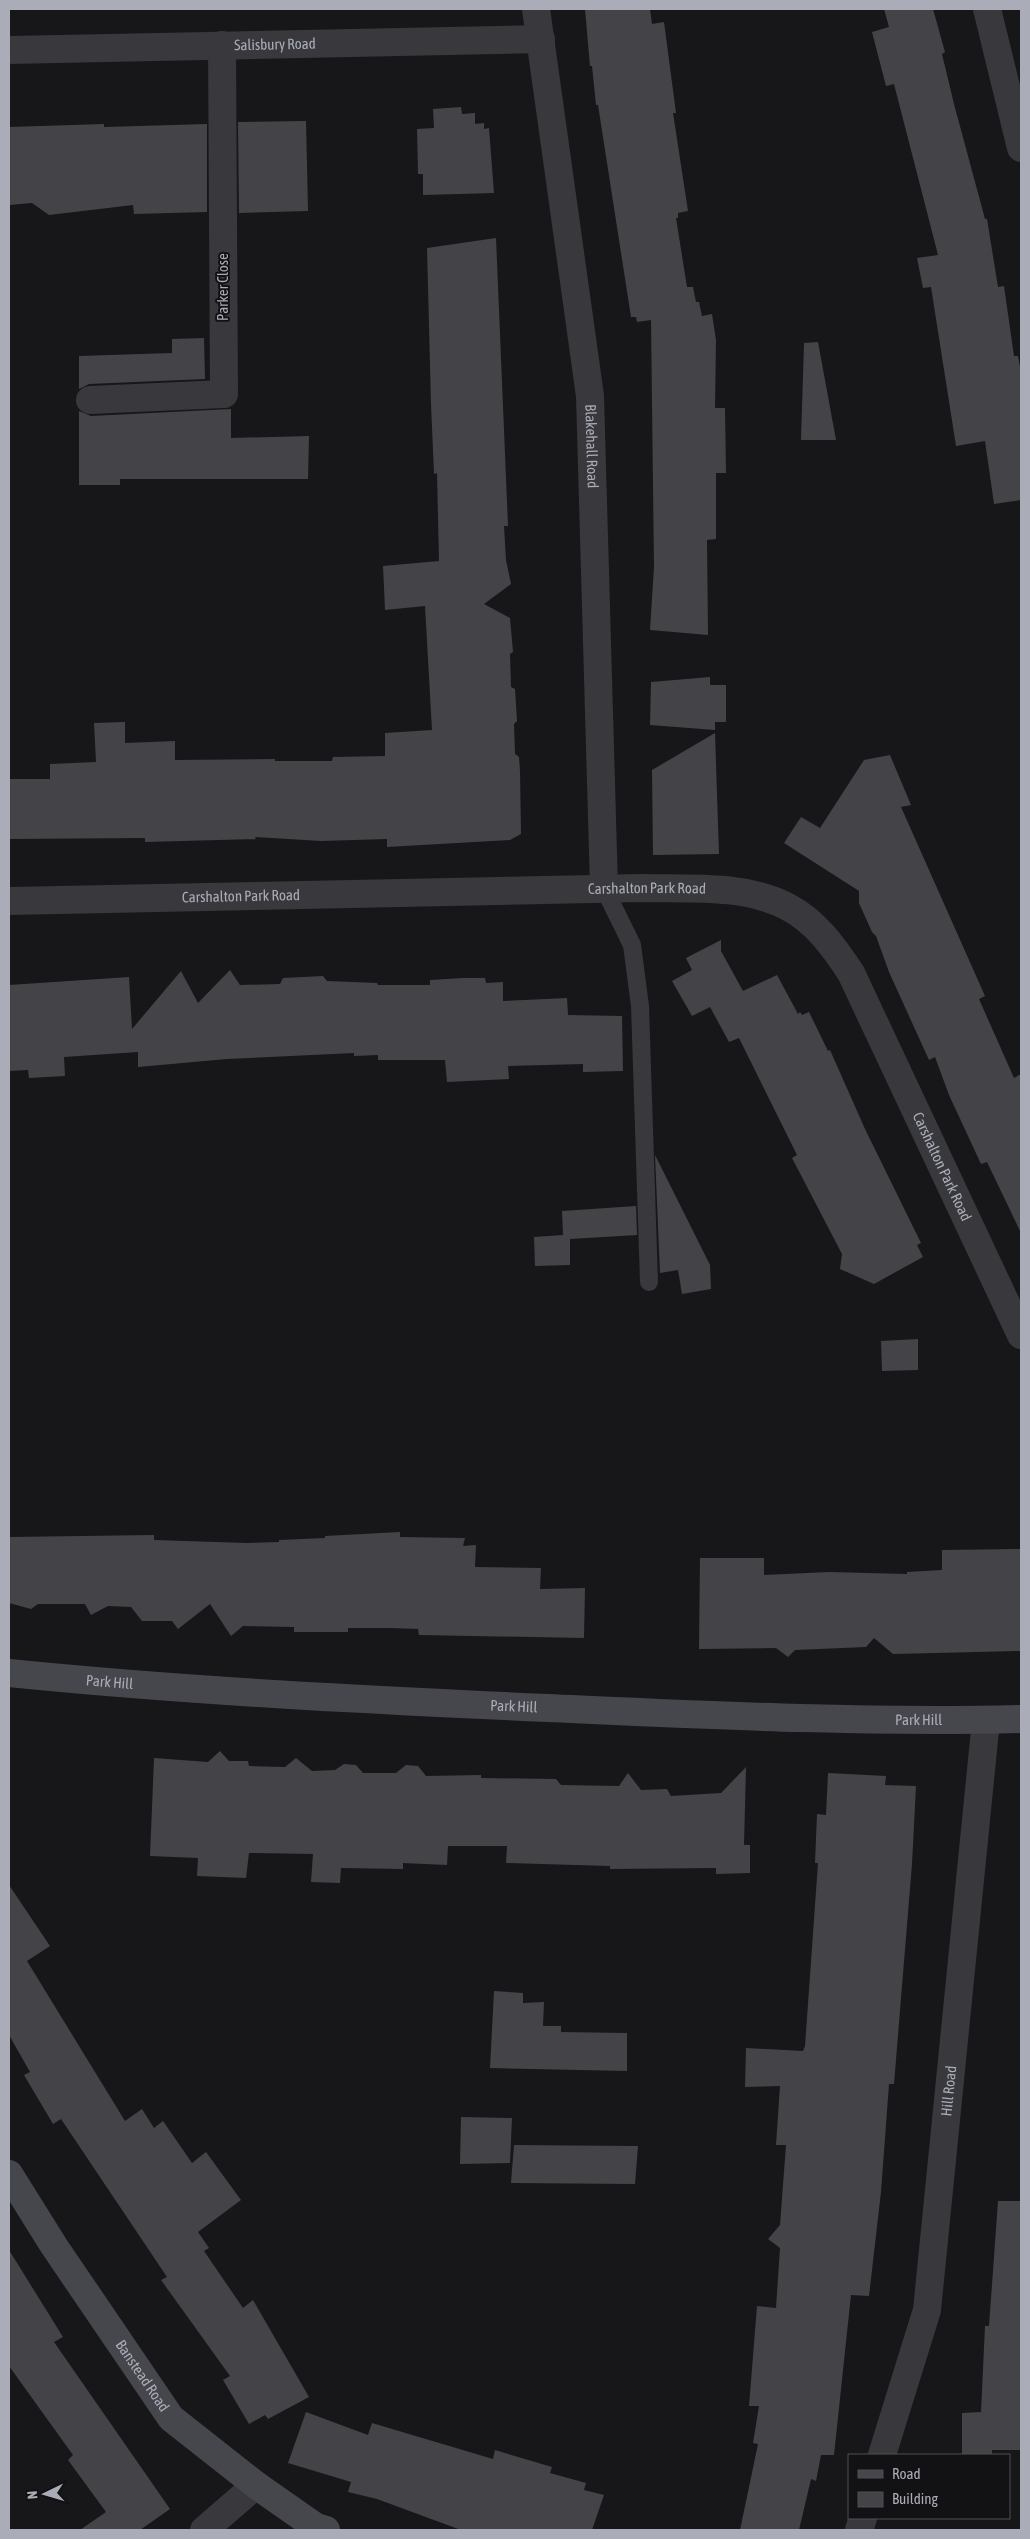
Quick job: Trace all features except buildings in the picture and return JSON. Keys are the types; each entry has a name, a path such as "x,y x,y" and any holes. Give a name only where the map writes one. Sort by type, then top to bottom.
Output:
{"main road":[{"name":"Park Hill","path":"9,1673 241,1693 711,1715 1021,1719"},
{"name":"Banstead Road","path":"9,2174 54,2246 171,2418 256,2485 316,2527 326,2530"}],"street":[{"name":"Blakehall Road","path":"536,9 590,396 604,888"},
{"path":"987,9 1021,148"},
{"name":"Salisbury Road","path":"9,50 541,39"},
{"name":"Parker Close","path":"90,400 224,394 222,46"},
{"name":"Carshalton Park Road","path":"9,901 604,888 699,889 739,892 766,898 788,907 810,923 834,947 851,973 1021,1335"},
{"name":"Hill Road","path":"882,2454 927,2310 986,1720"},
{"path":"204,2530 256,2485"}],"lane":[{"path":"604,888 632,945 640,1006 650,1282"}]}
